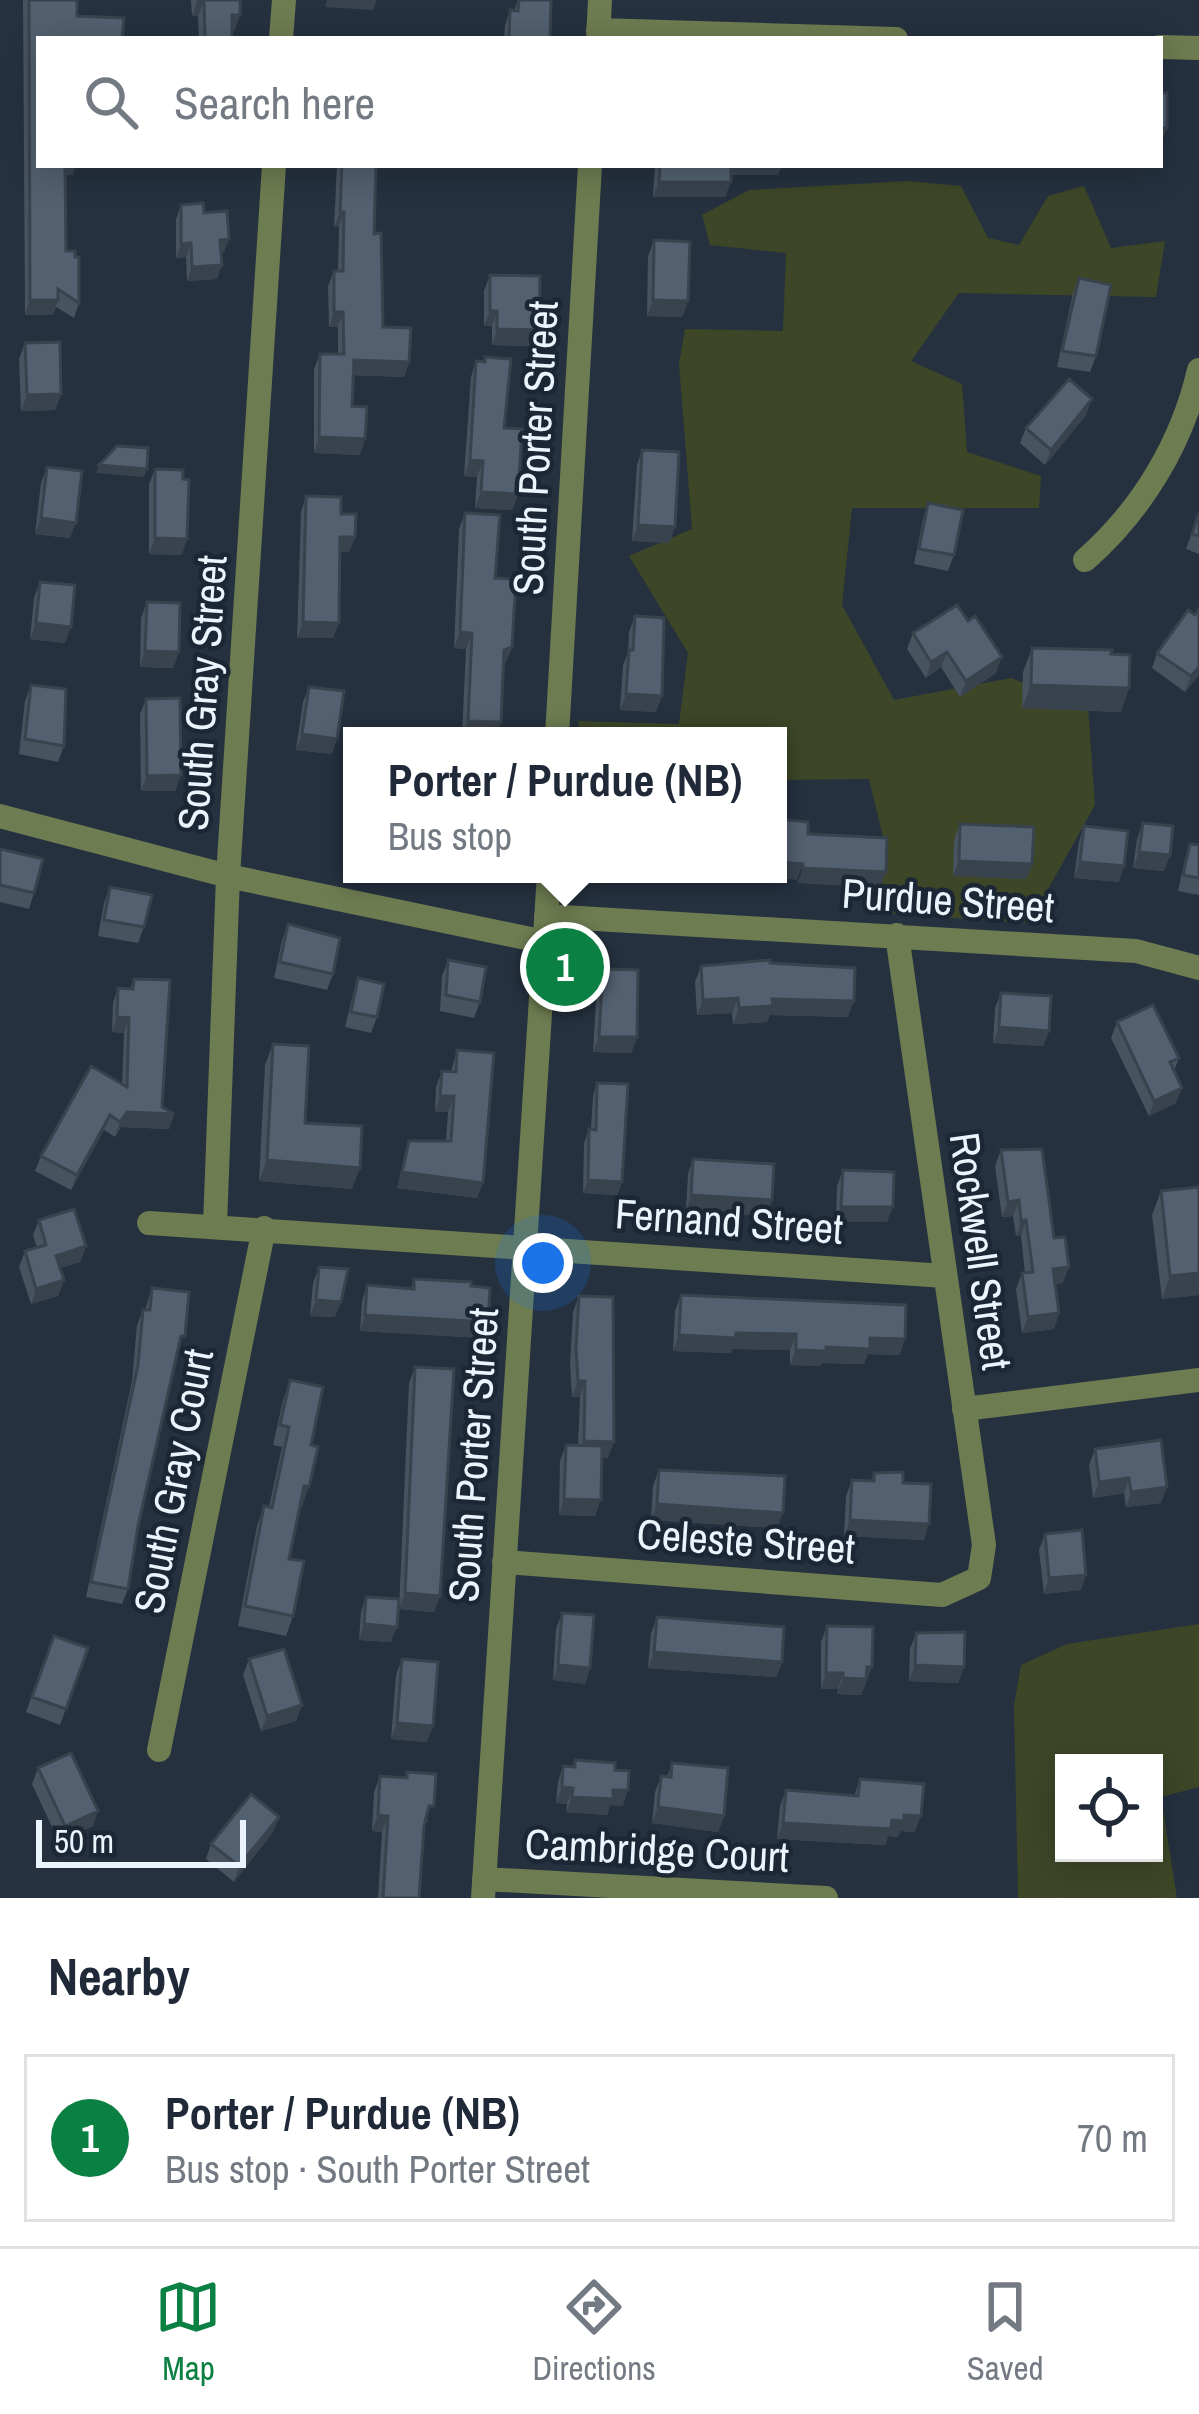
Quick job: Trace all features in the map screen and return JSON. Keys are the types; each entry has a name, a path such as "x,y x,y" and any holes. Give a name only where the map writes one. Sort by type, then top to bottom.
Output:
{"street":[{"path":"281,36 284,0"},
{"path":"600,0 598,35 672,36"},
{"path":"1163,47 1199,48"},
{"name":"South Gray Street","path":"215,1226 228,876 274,168"},
{"name":"South Porter Street","path":"558,727 590,168"},
{"path":"1085,560 1119,530 1160,469 1190,407 1199,370"},
{"name":"Purdue Street","path":"0,816 228,876 546,929 897,935 1136,951 1199,968"},
{"name":"South Porter Street","path":"483,1888 549,883"},
{"name":"Rockwell Street","path":"897,935 984,1545 980,1578"},
{"name":"Fernand Street","path":"149,1223 945,1276"},
{"name":"South Gray Court","path":"159,1750 264,1228"},
{"path":"964,1409 1199,1380"},
{"name":"Celeste Street","path":"504,1562 942,1594 980,1578"},
{"name":"Cambridge Court","path":"483,1888 826,1898"}],"green space":[{"path":"908,181 961,186 988,238 1019,245 1048,196 1084,186 1111,248 1165,241 1156,297 959,293 911,361 962,384 967,452 1041,476 1039,508 852,508 842,605 894,700 1011,678 1088,707 1095,805 1029,923 878,913 886,849 869,779 787,780 787,727 580,727 578,721 679,724 688,653 629,556 692,529 679,364 685,329 783,331 786,253 710,245 702,215 749,190"},
{"path":"1199,1624 1199,1787 1163,1796 1163,1754 1055,1754 1055,1862 1163,1862 1163,1810 1177,1898 1018,1898 1014,1705 1021,1665 1067,1644"}],"building":[{"path":"29,0 77,0 77,16 124,18 122,36 36,36 36,168 65,168 66,251 75,251 79,257 79,303 58,289 58,300 30,300"},
{"path":"197,0 240,0 240,15 232,15 232,36 205,36 204,1"},
{"path":"519,0 551,0 550,36 509,36 510,10 518,11"},
{"path":"1163,93 1167,93 1167,128 1163,128"},
{"path":"342,168 376,168 374,234 381,233 383,327 411,328 409,362 354,360 352,406 367,407 365,439 319,437 320,354 344,354 343,312 334,312 334,271 343,271 344,212 340,212"},
{"path":"660,168 731,168 731,182 659,182"},
{"path":"203,203 204,213 227,211 229,239 220,240 222,265 192,267 191,243 181,244 181,205"},
{"path":"654,240 690,242 688,301 653,300"},
{"path":"490,275 540,276 539,330 497,329 497,311 490,311"},
{"path":"1079,278 1111,285 1096,356 1062,351"},
{"path":"60,342 61,394 27,395 25,343"},
{"path":"485,357 511,359 504,428 522,429 518,494 481,492 483,461 470,460 476,361 485,362"},
{"path":"1069,379 1092,399 1051,450 1026,428"},
{"path":"117,446 148,448 147,469 99,465"},
{"path":"642,450 679,452 675,527 638,525"},
{"path":"47,467 82,471 76,523 41,518"},
{"path":"155,469 183,470 183,479 189,480 187,539 155,538"},
{"path":"306,496 341,497 341,514 356,514 355,537 340,537 339,623 303,622"},
{"path":"928,503 963,510 954,555 919,549"},
{"path":"465,513 500,515 495,578 516,579 512,647 504,650 501,722 468,721 472,633 460,632"},
{"path":"40,582 75,585 71,627 36,623"},
{"path":"147,602 180,603 179,652 145,651"},
{"path":"957,605 968,621 975,616 1002,657 966,681 947,652 931,662 913,633"},
{"path":"1199,609 1199,667 1191,676 1157,653 1188,610 1195,615"},
{"path":"635,616 664,618 662,696 626,694"},
{"path":"1032,648 1112,650 1111,654 1130,655 1129,688 1031,685"},
{"path":"31,685 66,689 64,746 25,739"},
{"path":"309,687 344,691 337,739 302,734"},
{"path":"180,698 181,775 147,776 146,699"},
{"path":"787,820 808,822 808,834 887,838 886,872 803,868 803,864 787,863"},
{"path":"1143,823 1173,826 1170,855 1139,852"},
{"path":"960,824 1034,827 1032,864 959,861"},
{"path":"1084,826 1128,831 1124,866 1080,862"},
{"path":"1190,844 1199,845 1199,878 1183,875"},
{"path":"0,849 43,859 34,893 0,885"},
{"path":"110,887 152,895 144,927 104,920"},
{"path":"288,924 340,938 333,974 280,962"},
{"path":"448,960 486,967 480,1002 446,995"},
{"path":"770,960 855,968 854,1001 772,999 773,1006 739,1008 738,998 703,1000 701,966"},
{"path":"603,969 638,970 637,1037 599,1037"},
{"path":"358,978 384,984 377,1017 351,1012"},
{"path":"134,979 170,980 162,1107 174,1114 127,1112 120,1122 110,1115 77,1175 41,1156 91,1066 127,1087 129,1018 117,1017 118,988 133,989"},
{"path":"1001,993 1051,996 1049,1031 999,1027"},
{"path":"1153,1005 1179,1058 1170,1062 1182,1088 1154,1101 1117,1022"},
{"path":"273,1044 309,1046 305,1123 362,1126 360,1168 267,1160"},
{"path":"457,1050 494,1053 483,1183 402,1172 409,1141 451,1141 454,1096 440,1096 442,1071 456,1072"},
{"path":"597,1083 628,1084 622,1182 588,1180 589,1129 596,1130"},
{"path":"1042,1149 1054,1238 1065,1237 1069,1267 1053,1269 1059,1313 1028,1317 1022,1273 1033,1272 1026,1220 1021,1221 1019,1200 1008,1202 1001,1150"},
{"path":"693,1159 774,1164 772,1200 691,1195"},
{"path":"843,1170 894,1172 893,1207 841,1207"},
{"path":"1199,1187 1199,1273 1170,1276 1161,1191"},
{"path":"74,1209 86,1246 56,1256 64,1280 36,1289 25,1251 46,1245 39,1220"},
{"path":"319,1267 348,1269 341,1302 316,1300"},
{"path":"414,1279 471,1282 471,1286 490,1288 488,1322 365,1315 367,1285 414,1289"},
{"path":"152,1288 189,1292 185,1336 181,1336 138,1526 128,1589 91,1582 138,1365 143,1310 150,1310"},
{"path":"681,1295 906,1305 905,1339 870,1338 870,1349 826,1347 826,1351 796,1350 796,1334 679,1335"},
{"path":"579,1296 613,1297 614,1442 584,1441 585,1381 578,1381 576,1348"},
{"path":"415,1367 454,1369 440,1596 405,1593"},
{"path":"290,1380 323,1387 311,1445 318,1447 309,1487 304,1486 289,1559 304,1561 293,1616 245,1606 264,1506 272,1508 289,1427 280,1425"},
{"path":"1161,1440 1167,1487 1131,1492 1129,1478 1099,1482 1095,1449"},
{"path":"566,1445 602,1446 601,1500 564,1499"},
{"path":"659,1470 785,1476 783,1513 657,1504"},
{"path":"903,1472 903,1483 931,1484 929,1524 850,1520 852,1480 874,1481 874,1473"},
{"path":"1082,1530 1086,1575 1049,1578 1045,1534"},
{"path":"366,1597 399,1599 397,1627 364,1624"},
{"path":"562,1613 594,1615 590,1668 558,1665"},
{"path":"657,1617 784,1627 782,1662 654,1652"},
{"path":"827,1626 873,1627 872,1667 867,1667 866,1679 826,1673"},
{"path":"965,1632 964,1667 915,1665 916,1633"},
{"path":"54,1636 88,1648 66,1709 32,1697"},
{"path":"284,1649 302,1705 267,1716 249,1659"},
{"path":"402,1659 438,1662 433,1726 397,1723"},
{"path":"71,1753 98,1811 65,1826 38,1768"},
{"path":"575,1760 615,1763 615,1770 629,1771 628,1790 613,1790 613,1799 572,1797 573,1788 562,1787 563,1766 575,1767"},
{"path":"672,1763 728,1768 724,1816 658,1807 661,1776 671,1777"},
{"path":"407,1772 436,1774 434,1806 429,1806 424,1826 419,1898 383,1898 388,1816 378,1815 380,1776 407,1778"},
{"path":"860,1779 924,1784 921,1816 892,1820 891,1829 783,1823 786,1790 858,1796"},
{"path":"251,1794 279,1817 239,1866 211,1844"}],"place":[{"name":"Porter / Purdue (NB)","path":"565,967"}]}
